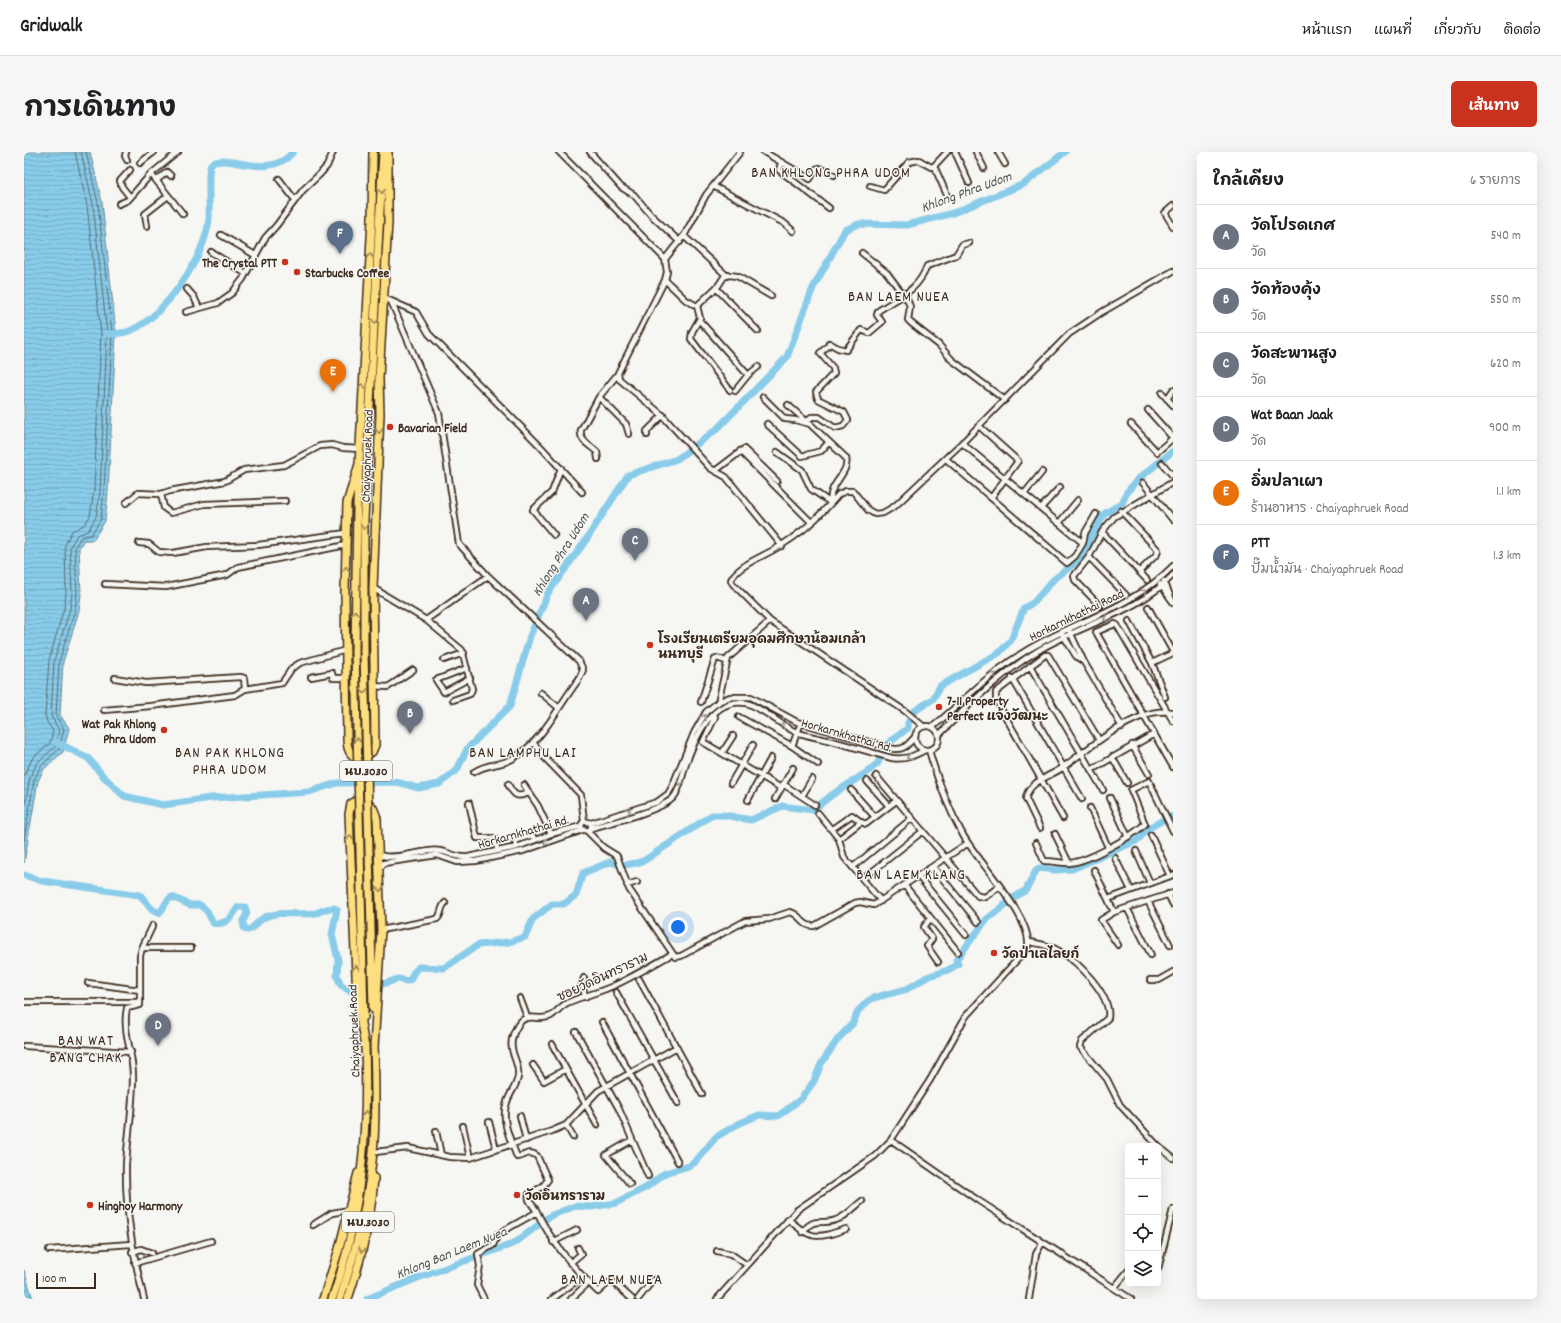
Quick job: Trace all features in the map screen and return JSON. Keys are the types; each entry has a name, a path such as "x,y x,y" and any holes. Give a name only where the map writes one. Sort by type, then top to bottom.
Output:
{"main road":[{"name":"Chaiyaphruek Road","path":"332,1299 339,1279 355,1216 364,1152 366,1095 355,652 359,464 372,219 373,152"},
{"name":"Chaiyaphruek Road","path":"348,1299 357,1273 371,1208 375,1152 363,556 383,152"},
{"name":"Chaiyaphruek Road","path":"359,464 347,502 346,533 347,744 350,752 359,759 366,758 374,749 373,588 380,414 379,378 388,300 388,152"},
{"path":"369,432 379,378"},
{"path":"365,1048 357,998 349,814 351,804 356,800 367,801 375,811 377,819 381,930 374,1048"},
{"name":"Chaiyaphruek Road","path":"340,1299 364,1212 374,1142"},
{"path":"349,1210 364,1152"},
{"name":"นบ.3030","path":"323,1299 339,1249 349,1210"}],"street":[{"path":"126,152 125,154 127,160"},
{"path":"140,162 154,152"},
{"path":"119,204 130,197 151,174 177,152"},
{"path":"186,312 226,299 238,287 265,238 303,190 320,174 334,152"},
{"path":"559,152 665,260 667,272 666,280 617,375 599,397 583,424 580,435 597,452 598,459"},
{"path":"590,152 621,187 634,195 680,242"},
{"path":"665,260 684,236 706,195 740,152"},
{"path":"764,152 810,179 816,169 819,168 834,175"},
{"path":"934,166 947,152"},
{"path":"955,152 969,184"},
{"path":"976,152 984,168"},
{"path":"998,152 1005,164"},
{"path":"870,186 884,190 909,162 914,160 919,160 934,166"},
{"path":"781,163 779,170 829,208"},
{"path":"157,180 169,174 162,165"},
{"path":"934,166 947,195"},
{"path":"130,170 120,181 122,187 130,197"},
{"path":"151,174 183,214"},
{"path":"279,179 295,200"},
{"path":"713,186 784,222 794,231"},
{"path":"147,226 145,214 168,196"},
{"path":"1173,206 1165,213 1173,226"},
{"path":"221,235 255,255"},
{"path":"684,236 726,275 737,276 771,296"},
{"path":"806,422 811,417 819,417 835,428 848,420 844,412 818,399 816,395 816,392 834,373 832,368 820,353 829,344 847,350 861,330 869,333 881,324 883,321 877,315 878,311 903,296 922,279 927,266 956,255 962,245 970,243"},
{"path":"211,252 245,273"},
{"path":"862,253 887,273 910,307 908,315 911,323 939,345 952,360 1005,400"},
{"path":"939,736 932,727 924,726 905,711 770,621 748,600 731,580 733,575 752,561 794,539 832,502 846,491 853,491 868,510 875,514 883,513 895,506 946,459 1069,334 1097,315 1173,271"},
{"path":"697,306 716,288 726,275"},
{"path":"666,280 686,300 697,306 700,313 700,320 692,332 691,339 732,390 758,367"},
{"path":"716,288 758,331"},
{"path":"187,289 194,297 200,308"},
{"path":"388,300 416,312 429,334 561,468 582,492"},
{"path":"388,300 439,413 459,544 488,576 579,661 583,670 580,679 548,726 533,742 513,759 488,765 474,772"},
{"path":"700,320 748,375"},
{"path":"617,375 621,382 663,416 710,468 726,477 782,546"},
{"path":"1167,399 1173,390"},
{"path":"1162,393 1173,405"},
{"path":"599,397 626,424 630,434"},
{"path":"763,397 785,419 806,422"},
{"path":"788,405 847,459 846,465 830,494 832,502"},
{"path":"1131,424 1157,452 1173,438 1148,410"},
{"path":"647,435 646,431 663,416"},
{"path":"768,424 802,456 821,450 828,443"},
{"path":"979,426 1018,461 991,498"},
{"path":"962,443 1082,543"},
{"path":"126,503 138,493 161,494 225,481 244,470 284,465 320,446 332,445 343,448 360,449"},
{"path":"715,470 744,449 749,452 778,481"},
{"path":"740,451 812,523"},
{"path":"777,452 802,470 811,489 832,502"},
{"path":"946,459 1067,563 1075,556 1082,543 1085,533 1096,514"},
{"path":"1162,463 1173,476"},
{"path":"554,535 533,510 552,492 561,468"},
{"path":"1024,494 1042,472"},
{"path":"1100,606 1074,577 1089,557 1102,532 1114,517 1121,511 1173,482"},
{"path":"1142,483 1173,520"},
{"path":"1041,508 1060,487"},
{"path":"161,494 164,508 171,513 204,504 285,501"},
{"path":"1059,523 1078,500"},
{"path":"1121,511 1158,550 1157,554 1139,572"},
{"path":"1102,532 1147,580"},
{"path":"139,543 152,546 159,552 173,553 207,547 258,545 346,533"},
{"path":"106,584 166,587 227,575 238,567 346,546"},
{"path":"1089,557 1126,595"},
{"name":"Horkarnkhathai Road","path":"932,727 979,686 1027,650 1129,601 1160,579 1173,566"},
{"path":"927,750 936,746 939,736 966,707 1040,649 1132,607 1164,585 1173,575"},
{"path":"426,620 488,576"},
{"path":"1160,579 1172,601"},
{"path":"373,588 426,620 464,653 472,689 470,694 453,700"},
{"path":"1148,607 1173,652 1152,663"},
{"path":"719,708 718,702 726,661 770,621"},
{"path":"1129,621 1152,663 1165,697"},
{"path":"1173,721 1170,712 1117,626 1115,624 1096,632 1173,767"},
{"path":"1068,629 1084,662 1122,726"},
{"path":"1062,632 1076,656 1084,662"},
{"path":"104,710 151,706 235,695 245,689 282,684 294,666 346,650"},
{"path":"444,660 464,653"},
{"path":"1063,818 996,700 996,692 1012,678 1044,655 1050,657 1099,740"},
{"path":"701,702 715,659 717,658 726,661"},
{"path":"1030,666 1103,790"},
{"path":"467,668 436,680 444,692 470,678"},
{"path":"373,686 388,687 413,670"},
{"path":"312,677 332,673 333,678 346,678"},
{"path":"115,678 146,683 236,677 244,678 245,689"},
{"path":"1012,678 1082,799"},
{"path":"979,686 984,692"},
{"path":"541,693 559,708"},
{"name":"Horkarnkhathai Rd.","path":"378,853 386,858 438,855 448,857 457,862 476,862 523,851 657,802 668,794 694,733 706,712 718,702 730,697 751,697 761,701 788,718 801,723 894,749 906,747 915,736"},
{"name":"Horkarnkhathai Rd.","path":"379,869 384,863 438,850 463,858 517,847 552,834 587,828 643,812 667,803 676,792 686,764 698,738 714,714 719,708 737,702 748,703 797,732 892,758 900,759 912,757 927,750"},
{"path":"1040,828 1026,799 1026,796 1033,786 1063,767 1099,740 1122,726 1144,716 1170,712"},
{"path":"703,742 715,717 714,714"},
{"path":"739,717 792,746 818,764"},
{"path":"792,746 801,723"},
{"path":"717,1299 788,1219 818,1194 875,1156 891,1140 930,1080 966,1016 1018,960 1027,949 1030,942 1027,931 1007,895 968,843 950,811 927,750 916,744 915,736 917,730 924,726"},
{"path":"832,741 835,732"},
{"path":"1091,770 1132,745 1154,734"},
{"path":"722,753 733,736"},
{"path":"698,738 762,777 802,796 816,805"},
{"name":"Horkarnkhathai Rd.","path":"533,742 543,756 581,795 584,821 587,828"},
{"path":"731,783 753,745"},
{"path":"1132,745 1148,774"},
{"path":"1112,757 1127,783"},
{"path":"748,800 762,777 771,758"},
{"path":"775,799 793,768"},
{"path":"876,776 911,819 980,897 985,897 1000,886"},
{"path":"802,796 812,779"},
{"path":"867,781 889,806"},
{"path":"1036,842 1044,861 1069,863 1084,859 1135,834 1145,824 1130,790 1150,781 1173,831"},
{"path":"508,784 515,796 529,793"},
{"path":"524,784 552,834"},
{"path":"851,790 875,817"},
{"path":"1110,798 1128,837"},
{"path":"832,829 852,815 866,824 896,801"},
{"path":"469,803 477,838 494,838 498,851"},
{"path":"1090,808 1108,847"},
{"path":"818,813 839,839 844,857 881,901 968,843"},
{"path":"852,867 911,819"},
{"path":"839,839 861,822"},
{"path":"587,828 604,848 617,856 626,885 672,954"},
{"path":"863,879 923,831"},
{"path":"1055,834 1069,863"},
{"path":"1108,899 1172,876 1151,835"},
{"path":"1136,851 1150,883"},
{"path":"1115,858 1131,890"},
{"path":"933,867 978,922"},
{"path":"1094,870 1114,912"},
{"path":"919,877 966,935"},
{"path":"626,885 637,882"},
{"path":"905,886 958,952"},
{"path":"1118,945 1101,920 1114,912 1173,893"},
{"path":"1168,894 1173,905"},
{"name":"ซอยวัดอินทราราม","path":"527,1017 547,1017 567,1003 612,987 672,954 675,957 680,956 745,921 769,919 790,912 795,913 805,925 814,926 855,903 860,902 872,906 881,901"},
{"path":"1148,901 1170,945"},
{"path":"381,930 438,919 445,903"},
{"path":"1126,908 1151,955"},
{"path":"930,919 924,927 932,939 927,946 938,962"},
{"path":"144,1299 132,1252 126,1183 133,1080 125,1020 127,1008 140,1005 142,948 153,925"},
{"path":"1030,942 1046,945 1068,956 1090,978 1103,995 1109,1012 1108,1018 1082,1041 1080,1048 1107,1079 1120,1105 1158,1146 1173,1158"},
{"path":"142,948 191,948"},
{"path":"1150,980 1159,980 1173,972"},
{"path":"584,978 582,983 585,997"},
{"path":"639,979 702,1094"},
{"path":"88,983 140,990"},
{"path":"616,992 678,1103"},
{"path":"520,998 527,1017 517,1026 511,1048 518,1076 516,1084 504,1109 504,1118 512,1144 518,1157 530,1152 537,1156 548,1180 544,1185 529,1195 530,1201 554,1242 588,1283 598,1292 608,1282 613,1282 632,1299"},
{"path":"24,1002 140,1002"},
{"path":"602,1022 678,1162"},
{"path":"576,1032 606,1085 648,1176"},
{"path":"552,1044 597,1125"},
{"path":"24,1046 130,1052"},
{"path":"375,1152 408,1148 441,1155 470,1158 526,1140 566,1124 589,1098 606,1085 676,1048"},
{"path":"533,1065 544,1081 566,1069"},
{"path":"520,1116 526,1140"},
{"path":"489,1122 496,1149"},
{"path":"566,1124 573,1137"},
{"path":"463,1126 470,1158"},
{"path":"436,1131 441,1155"},
{"path":"630,1184 606,1155 632,1140"},
{"path":"891,1140 1042,1243 1132,1299"},
{"path":"802,1232 816,1221 829,1222 838,1220 862,1201"},
{"path":"1161,1257 1173,1209"},
{"path":"313,1224 332,1213 349,1210"},
{"path":"484,1299 477,1285 479,1256 493,1245 498,1234 537,1212"},
{"path":"788,1219 806,1235 822,1236 846,1229"},
{"path":"554,1242 577,1230"},
{"path":"135,1263 211,1242"},
{"path":"1029,1299 1035,1258 1042,1243"},
{"path":"48,1250 131,1244"},
{"path":"570,1263 581,1254 578,1248"},
{"path":"132,1252 140,1249 152,1253"},
{"path":"717,1251 729,1253 747,1265"},
{"path":"1114,1288 1125,1275"},
{"path":"552,1299 582,1277"},
{"path":"638,1299 653,1280"},
{"path":"571,1299 588,1283"}],"water":[{"path":"24,152 90,152 102,202 116,333 108,492 105,521 93,540 84,540 79,548 81,594 79,611 63,662 60,715 69,728 63,752 44,769 38,781 24,863"},
{"path":"24,1270 33,1299 24,1299"}],"waterway":[{"path":"108,334 123,333 145,322 170,298 192,267 206,234 209,219 209,174 211,164 218,161 227,161 249,165 272,165 283,161 293,152"},
{"name":"Khlong Phra Udom","path":"56,742 88,758 103,776 124,796 163,805 211,798 309,792 337,783 397,782 418,788 439,784 457,770 467,749 510,706 530,636 548,593 586,540 628,475 677,459 717,429 787,357 813,288 845,230 859,224 907,225 953,213 1024,184 1065,152"},
{"path":"383,984 398,979 407,981 411,979 413,973 419,967 444,968 478,945 509,942 525,937 533,919 552,904 564,904 576,895 583,873 610,862 623,865 645,860 712,815 724,815 751,820 782,806 813,810 833,794 866,773 878,763 883,750 890,742 908,728 908,723 913,712 933,699 940,686 999,653 1011,640 1024,608 1034,602 1053,580 1079,560 1104,514 1122,503 1127,492 1137,480 1173,451"},
{"name":"Khlong Ban Laem Nuea","path":"367,1299 420,1277 516,1242 550,1216 575,1206 591,1207 616,1203 647,1187 665,1173 689,1166 695,1162 716,1137 738,1124 759,1115 778,1116 801,1099 814,1081 821,1064 838,1039 853,1023 858,1011 868,1001 873,998 907,989 927,977 948,970 958,964 956,960 986,920 1026,890 1039,868 1054,870 1072,869 1138,840 1147,829 1173,816"},
{"path":"24,875 42,881 140,895 152,909 159,913 168,900 172,897 190,905 200,905 207,911 213,923 218,924 228,920 238,907 245,907 247,913 243,921 244,928 248,930 253,928 263,918 271,915 284,913 310,914 328,908 334,908 337,910 332,934 338,960 337,976 341,985 350,991"}],"place":[{"name":"PTT","path":"340,254"},
{"name":"The Crystal PTT","path":"285,262"},
{"name":"Starbucks Coffee","path":"297,272"},
{"name":"อิ่มปลาเผา","path":"333,392"},
{"name":"Bavarian Field","path":"390,427"},
{"name":"วัดสะพานสูง","path":"635,561"},
{"name":"วัดโปรดเกศ","path":"586,621"},
{"name":"โรงเรียนเตรียมอุดมศึกษาน้อมเกล้า นนทบุรี","path":"650,645"},
{"name":"7-11 Property Perfect แจ้งวัฒนะ","path":"939,707"},
{"name":"Wat Pak Khlong Phra Udom","path":"164,730"},
{"name":"วัดท้องคุ้ง","path":"410,734"},
{"name":"วัดป่าเลไลยก์","path":"994,953"},
{"name":"Wat Baan Jaak","path":"158,1046"},
{"name":"วัดอินทราราม","path":"517,1195"},
{"name":"Hinghoy Harmony","path":"90,1205"}],"district":[{"name":"BAN KHLONG PHRA UDOM","path":"831,172"},
{"name":"BAN LAEM NUEA","path":"899,296"},
{"name":"BAN LAMPHU LAI","path":"523,752"},
{"name":"BAN PAK KHLONG PHRA UDOM","path":"230,760"},
{"name":"BAN LAEM KLANG","path":"911,874"},
{"name":"BAN WAT BANG CHAK","path":"86,1048"},
{"name":"BAN LAEM NUEA","path":"612,1279"}]}
